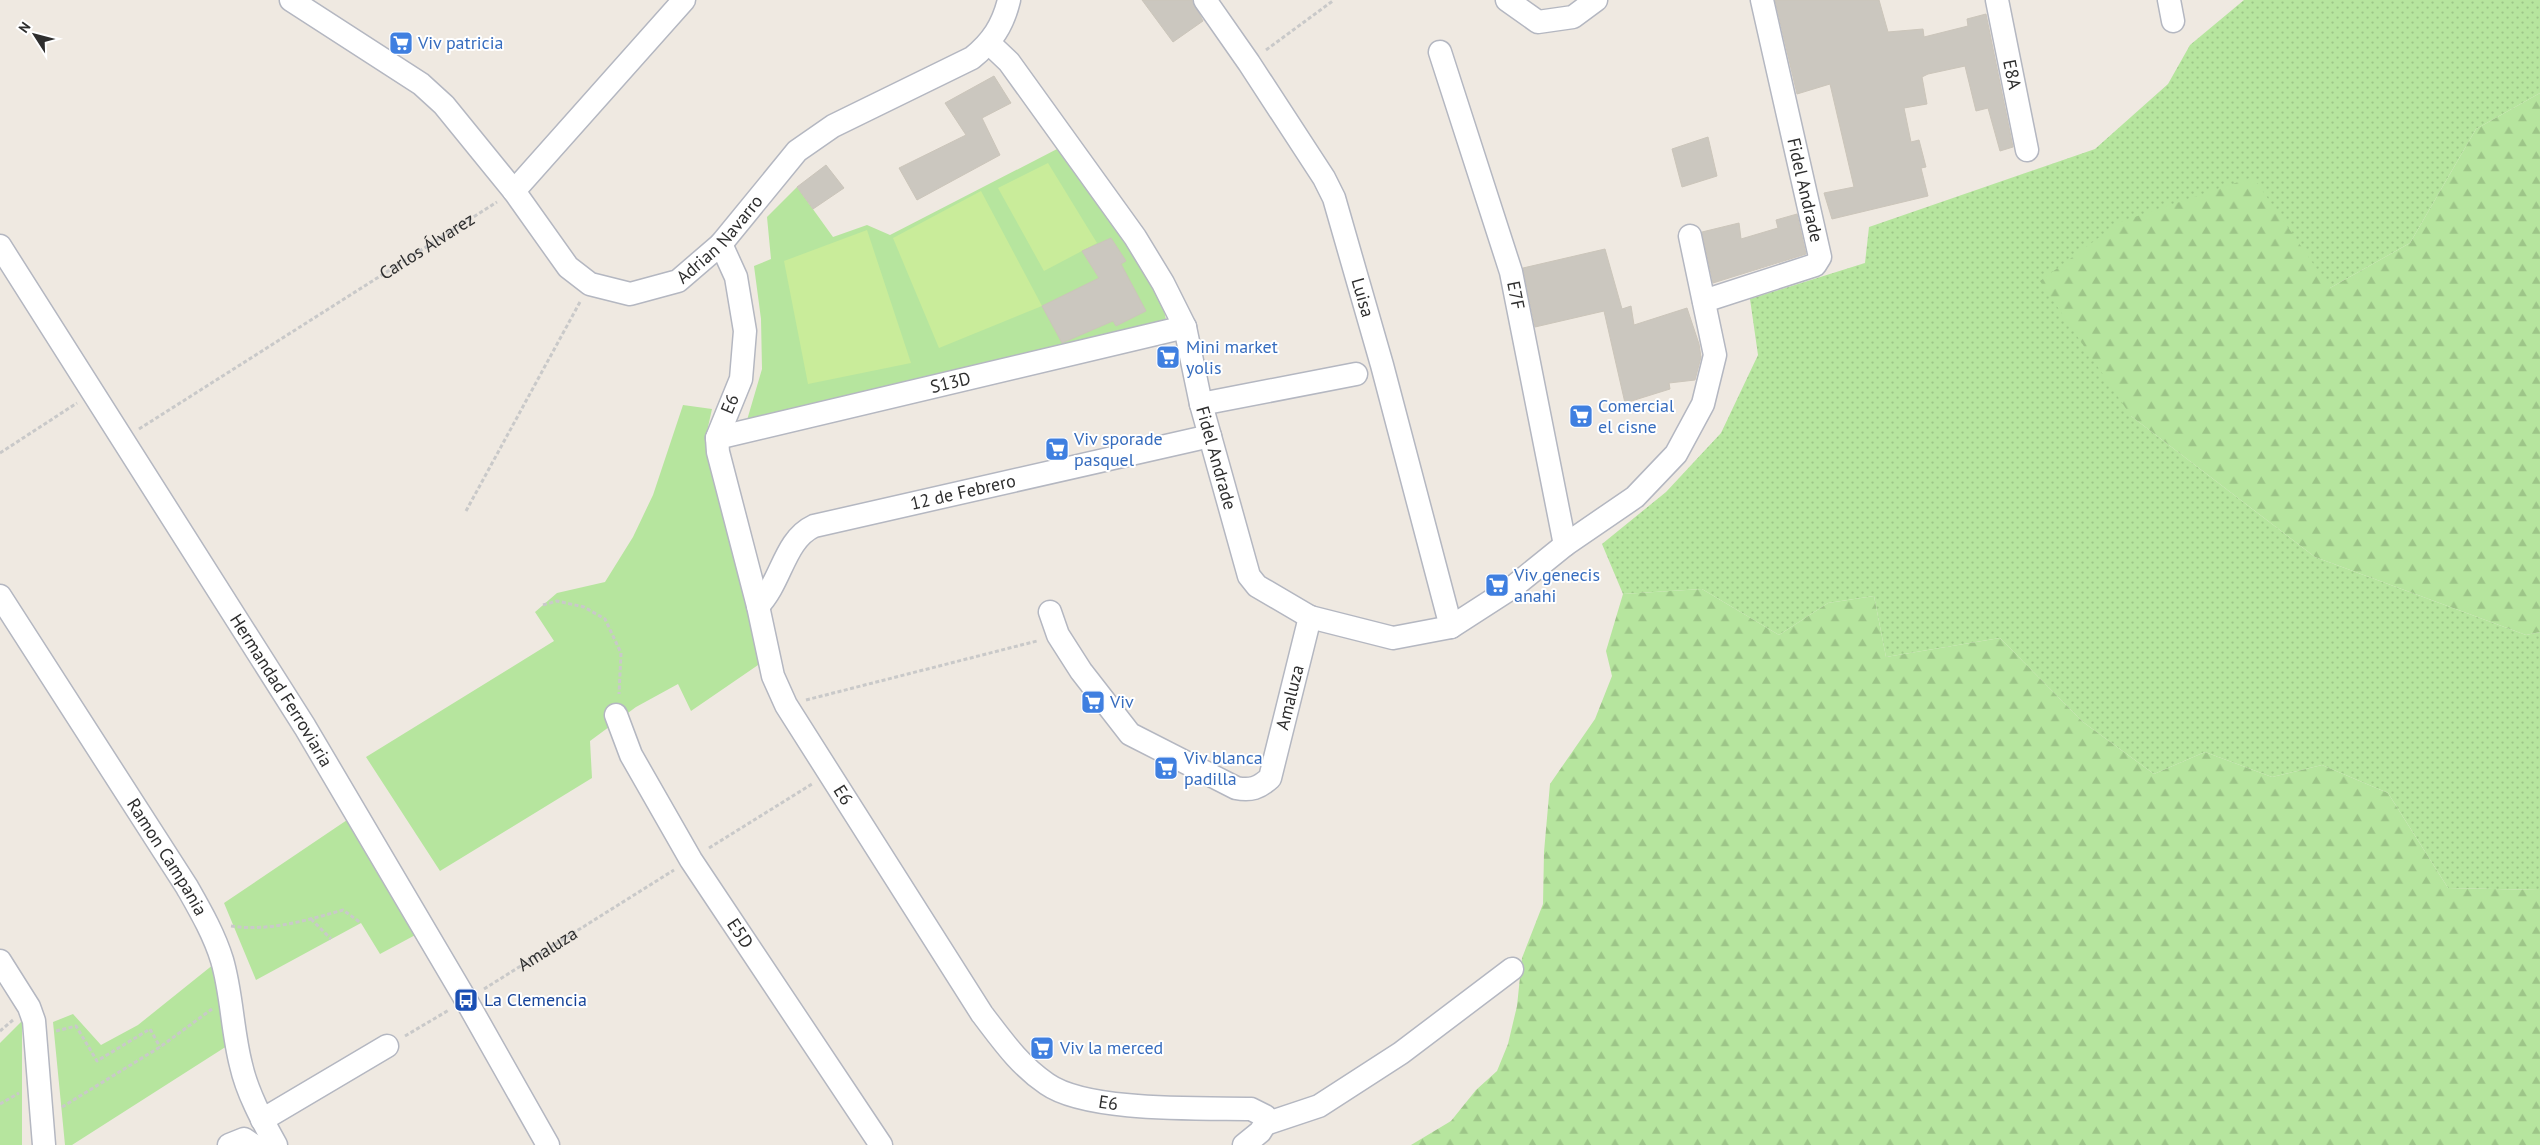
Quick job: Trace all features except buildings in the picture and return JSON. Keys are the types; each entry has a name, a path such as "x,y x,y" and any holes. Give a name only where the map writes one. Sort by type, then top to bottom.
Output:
{"street":[{"name":"Adrian Navarro","path":"291,0 421,84 444,105 514,191 568,267 590,284 630,294 678,281 721,244 797,151 834,126 972,58 990,43 1004,18 1009,0"},
{"path":"514,191 684,0"},
{"name":"Luisa","path":"1205,0 1249,63 1324,178 1334,198 1382,365 1451,627"},
{"path":"1507,0 1538,22 1574,17 1596,0"},
{"name":"Fidel Andrade","path":"1704,301 1815,265 1820,257 1762,0"},
{"name":"E8A","path":"1996,0 2027,150"},
{"name":"Fidel Andrade","path":"990,43 1009,62 1135,237 1163,283 1185,327 1210,436 1249,576 1257,586 1310,617 1393,638 1451,627 1514,586 1565,545 1635,497 1676,454 1703,404 1715,355 1690,236"},
{"name":"E7F","path":"1440,52 1510,272 1565,545"},
{"name":"E6","path":"721,244 736,277 745,331 741,379 717,438 718,452 758,606 773,676 786,706 982,1014 1019,1062 1048,1085 1081,1097 1149,1107 1251,1109 1264,1116 1265,1124"},
{"name":"Hermandad Ferroviaria","path":"0,246 124,438 305,728 466,1000 548,1145"},
{"name":"S13D","path":"717,438 1185,327"},
{"path":"1202,404 1356,374"},
{"name":"12 de Febrero","path":"758,606 770,594 795,539 804,530 814,526 1210,436"},
{"name":"Ramon Campania","path":"0,596 187,887 206,922 222,958 231,997 241,1066 262,1120 276,1145"},
{"path":"1050,612 1058,635"},
{"name":"Amaluza","path":"1058,635 1081,671 1124,728 1139,740 1236,788 1248,791 1270,778 1310,617"},
{"name":"E5D","path":"616,714 631,755 691,860 880,1145"},
{"path":"0,962 32,1014 44,1145"},
{"path":"1244,1145 1260,1132 1265,1124 1319,1106 1401,1053 1512,970"},
{"path":"262,1120 387,1046"},
{"path":"229,1145 244,1139 253,1145"}],"path":[{"path":"1249,63 1334,0"},
{"name":"Carlos Álvarez","path":"124,438 514,191"},
{"path":"466,511 590,284"},
{"path":"0,452 94,392"},
{"path":"542,605 557,602 584,607 605,619 621,653 616,714"},
{"path":"786,706 1058,635"},
{"name":"Amaluza","path":"387,1046 466,1000 829,774"},
{"path":"206,922 250,929 312,919 343,910 361,923"},
{"path":"312,919 331,939"},
{"path":"61,1108 160,1047 216,1007"},
{"path":"35,1036 76,1026 97,1061 150,1029 160,1047"}],"green space":[{"path":"2244,0 2540,0 2540,93 2476,129 2410,243 2330,288 2131,416 2315,557 2526,635 2540,632 2540,890 2448,888 2388,793 2322,765 2272,777 2205,752 2154,774 2083,722 2000,638 1886,657 1874,596 1828,603 1779,635 1702,589 1623,594 1602,544 1666,492 1721,433 1758,355 1750,299 1865,263 1869,227 2095,149 2168,84 2190,45"},
{"path":"2540,93 2540,632 2526,635 2315,557 2131,416 2040,281 2120,222 2253,177 2330,288 2410,243 2476,129"},
{"path":"1059,148 1160,290 1167,325 745,427 762,369 761,319 754,266 771,259 767,217 797,187 833,237 867,225 890,235"},
{"path":"1048,163 1097,243 1044,271 998,188"},
{"path":"981,191 1042,306 939,348 893,238"},
{"path":"867,230 911,363 808,384 784,261"},
{"path":"683,405 712,409 706,436 709,455 761,663 691,711 678,684 636,707 590,741 592,778 440,871 366,757 554,641 535,612 557,593 605,582 633,537 653,495"},
{"path":"1702,589 1779,635 1828,603 1874,596 1886,657 2000,638 2083,722 2154,774 2205,752 2272,777 2322,765 2388,793 2448,888 2540,890 2540,1145 1411,1145 1451,1121 1476,1090 1497,1071 1508,1044 1517,1006 1522,958 1543,904 1544,852 1550,784 1595,719 1612,676 1606,651 1623,594"},
{"path":"350,818 419,933 380,954 361,923 256,980 224,903"},
{"path":"214,964 227,1046 72,1145 65,1145 53,1022 73,1014 101,1045 138,1025"},
{"path":"22,1021 22,1145 0,1145 0,1043"}],"place":[{"name":"Viv patricia","path":"401,43"},
{"name":"Mini market yolis","path":"1168,357"},
{"name":"Comercial el cisne","path":"1581,416"},
{"name":"Viv sporade pasquel","path":"1057,449"},
{"name":"Viv genecis anahi","path":"1497,585"},
{"name":"Viv","path":"1093,702"},
{"name":"Viv blanca padilla","path":"1166,768"},
{"name":"La Clemencia","path":"466,1000"},
{"name":"Viv la merced","path":"1042,1048"}]}
